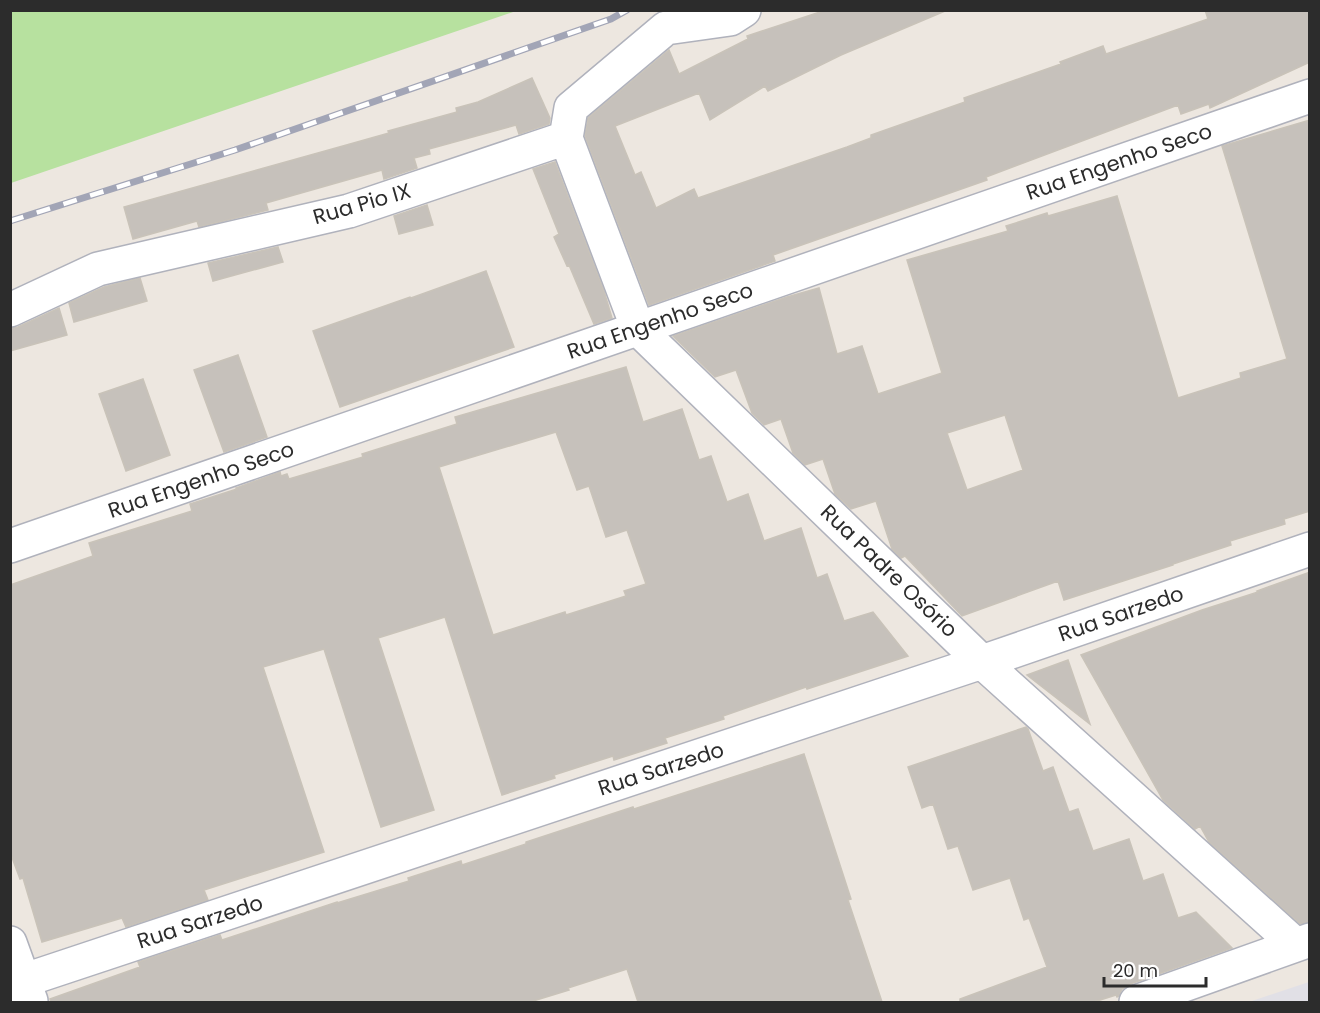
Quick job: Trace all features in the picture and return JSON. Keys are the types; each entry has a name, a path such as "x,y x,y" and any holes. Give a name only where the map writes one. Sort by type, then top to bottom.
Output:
{"street":[{"path":"566,138 571,108 666,28 730,19 744,10"},
{"name":"Rua Engenho Seco","path":"10,546 1310,96"},
{"name":"Rua Pio IX","path":"10,310 98,269 349,211 566,138"},
{"name":"Rua Padre Osório","path":"566,138 638,329 982,662 1303,942"},
{"name":"Rua Sarzedo","path":"22,990 1310,549"},
{"path":"1136,1002 1303,942"},
{"path":"10,943 22,990"}],"shaded area":[{"path":"1309,982 1309,1002 1249,1002"}],"green space":[{"path":"11,10 516,10 516,11 11,183"}],"building":[{"path":"826,10 945,11 841,55 768,91 765,86 710,120 699,93 615,126 635,175 641,172 656,208 694,189 698,198 847,147 871,138 871,135 965,102 964,98 1061,64 1060,62 1103,46 1106,54 1208,19 1205,10 1310,10 1310,62 1210,108 1209,104 1181,114 1178,105 986,177 987,180 773,255 775,261 649,305 585,136 588,118 669,50 679,74 748,39 747,36"},
{"path":"532,78 550,118 549,124 519,134 516,125 429,149 430,154 414,158 417,168 384,179 382,170 266,203 268,210 199,227 197,221 133,239 124,207 457,112 456,108 478,102"},
{"path":"1310,120 1310,511 1284,519 1285,524 1230,541 1231,545 1064,600 1058,581 962,616 905,556 901,558 892,549 876,501 851,509 835,494 823,459 805,465 793,453 781,419 764,425 752,413 736,370 715,377 673,336 819,288 837,354 862,346 878,394 942,373 907,260 1008,231 1006,226 1047,213 1048,216 1117,196 1178,398 1241,378 1240,373 1287,359 1222,146","holes":["1005,415 1023,470 967,490 947,433"]},
{"path":"555,162 612,318 594,324 569,265 567,266 554,237 559,234 533,169"},
{"path":"427,205 433,225 399,234 394,216"},
{"path":"278,247 283,262 213,281 208,263"},
{"path":"486,271 514,347 340,407 313,331"},
{"path":"140,278 147,301 74,322 69,303 104,287"},
{"path":"59,308 67,335 10,351 10,328 18,327"},
{"path":"238,355 267,437 224,452 194,370"},
{"path":"626,367 643,422 682,409 699,460 711,456 727,502 748,494 764,541 801,528 817,578 827,574 844,621 873,612 908,656 807,689 806,687 723,716 724,719 665,738 667,743 614,760 613,756 502,795 445,617 378,638 434,810 381,827 324,649 263,667 324,852 204,890 208,900 126,927 122,918 42,942 23,878 20,879 10,852 10,585 93,556 89,543 192,511 190,504 280,472 281,476 287,474 289,479 363,457 362,454 457,424 455,417","holes":["556,432 577,490 589,486 606,537 627,530 646,584 624,591 626,596 566,615 565,612 493,635 439,467"]},
{"path":"143,379 170,455 126,471 99,394"},
{"path":"1310,572 1310,922 1300,924 1209,842 1200,826 1195,829 1163,800 1081,655"},
{"path":"1068,660 1090,724 1027,675"},
{"path":"1026,727 1043,771 1053,767 1069,812 1078,809 1093,851 1129,839 1143,881 1163,874 1178,918 1196,912 1232,948 1130,984 1122,989 1117,997 1116,995 1094,1002 960,1002 960,999 1047,967 1029,918 1024,920 1010,878 973,890 958,846 948,849 933,804 922,808 908,767"},
{"path":"804,754 851,899 848,900 882,1002 638,1002 627,969 530,1002 51,1002 50,999 140,967 138,962 220,935 222,940 409,881 408,878 461,861 462,865 633,807 634,809"}],"railway":[{"path":"10,221 235,150 611,19 627,10"}]}
